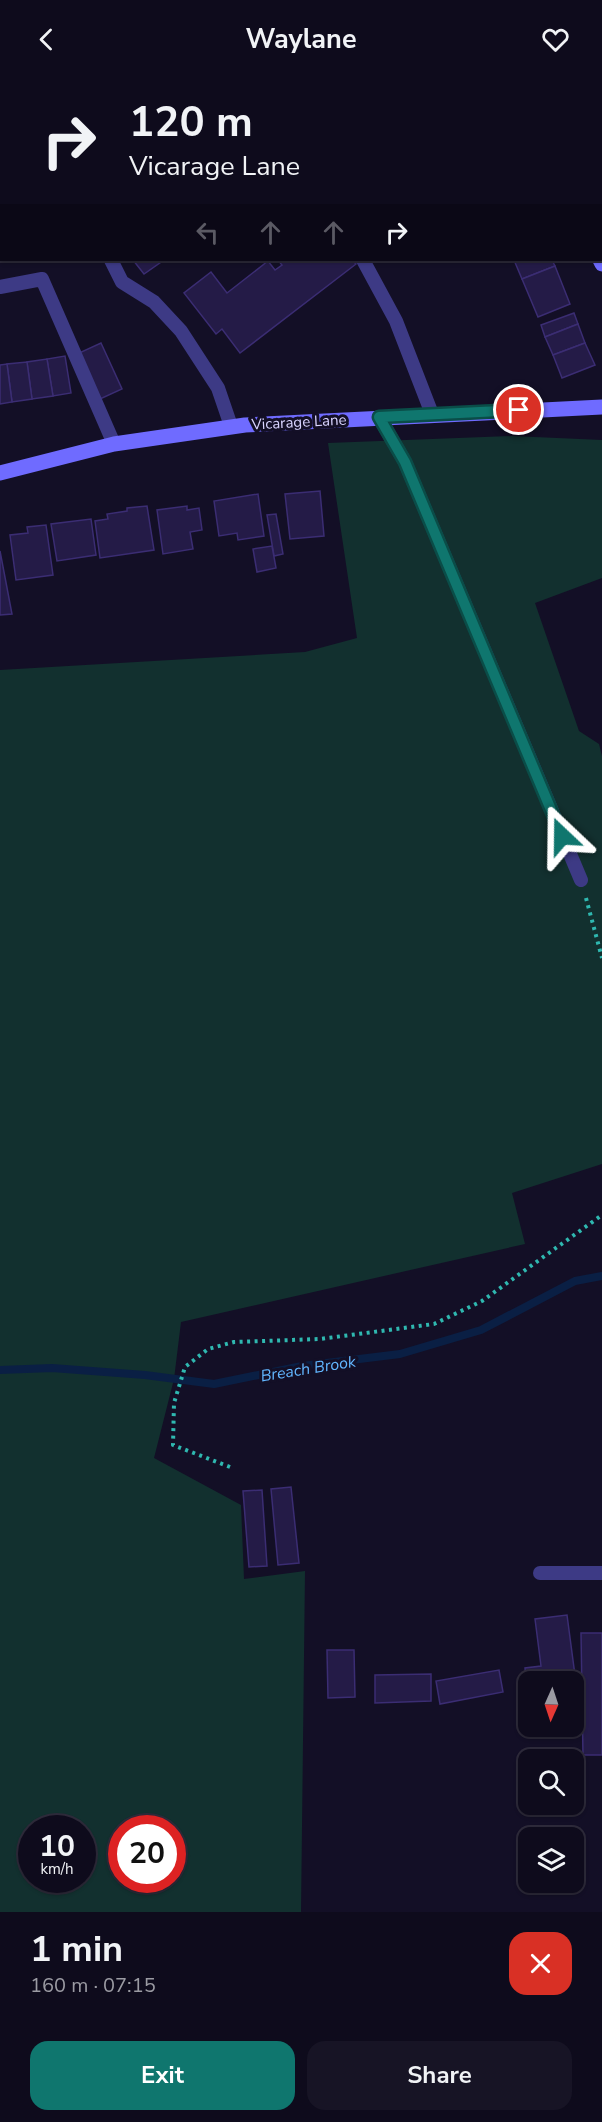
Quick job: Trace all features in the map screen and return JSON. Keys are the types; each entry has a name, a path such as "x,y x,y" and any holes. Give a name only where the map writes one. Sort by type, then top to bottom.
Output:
{"street":[{"name":"Vicarage Lane","path":"0,472 114,444 231,426 602,407"}],"lane":[{"path":"112,261 122,282 154,302 181,331 218,388 231,426"},
{"path":"364,261 396,321 432,414"},
{"path":"0,287 42,279 114,444"},
{"path":"379,417 405,462 580,880"},
{"path":"540,1573 602,1573"}],"path":[{"path":"580,880 602,958"},
{"path":"230,1467 173,1446 174,1402 185,1367 208,1349 234,1342 320,1339 434,1324 482,1301 602,1215"}],"green space":[{"path":"512,436 602,440 602,578 535,603 579,731 599,744 602,756 602,1164 512,1193 525,1244 181,1322 174,1379 154,1458 241,1505 244,1579 305,1571 301,1912 0,1912 0,670 305,652 357,638 328,443"}],"building":[{"path":"134,261 163,261 144,274"},
{"path":"268,261 275,270 282,265 279,261 353,261 356,264 240,353 222,329 216,334 184,293 211,272 227,293"},
{"path":"514,261 552,261 555,266 522,279"},
{"path":"555,266 570,304 538,317 522,279"},
{"path":"574,313 578,324 545,337 541,325"},
{"path":"578,324 585,343 553,355 545,337"},
{"path":"101,343 122,389 100,399 79,353"},
{"path":"585,343 595,365 562,378 553,355"},
{"path":"65,356 71,393 53,396 47,359"},
{"path":"47,359 53,396 32,399 27,362"},
{"path":"27,362 32,399 12,402 7,364"},
{"path":"7,364 12,402 0,404 0,365"},
{"path":"320,491 324,536 290,539 285,494"},
{"path":"258,494 264,536 238,540 237,533 219,536 214,501"},
{"path":"147,506 154,550 100,558 95,521 108,519 107,514 127,511 127,508"},
{"path":"187,506 187,510 199,508 202,530 190,532 193,549 163,554 157,510"},
{"path":"276,514 283,554 274,556 267,515"},
{"path":"91,519 96,555 57,561 51,524"},
{"path":"46,525 53,575 16,580 10,535 28,533 27,527"},
{"path":"272,546 276,568 257,572 253,549"},
{"path":"0,551 12,614 0,615"},
{"path":"291,1487 299,1563 278,1565 271,1489"},
{"path":"262,1490 267,1566 249,1567 243,1491"},
{"path":"567,1615 574,1671 525,1671 525,1668 541,1666 535,1619"},
{"path":"581,1633 602,1633 602,1755 584,1755 584,1671 582,1671"},
{"path":"327,1650 354,1650 355,1697 328,1698"},
{"path":"499,1670 503,1692 440,1704 436,1681"},
{"path":"431,1674 431,1701 375,1703 375,1675"}],"waterway":[{"name":"Breach Brook","path":"0,1370 52,1368 145,1375 214,1384 302,1366 400,1354 481,1330 575,1281 602,1276"}],"route":[{"path":"519,410 379,417 405,462 562,836"}]}
